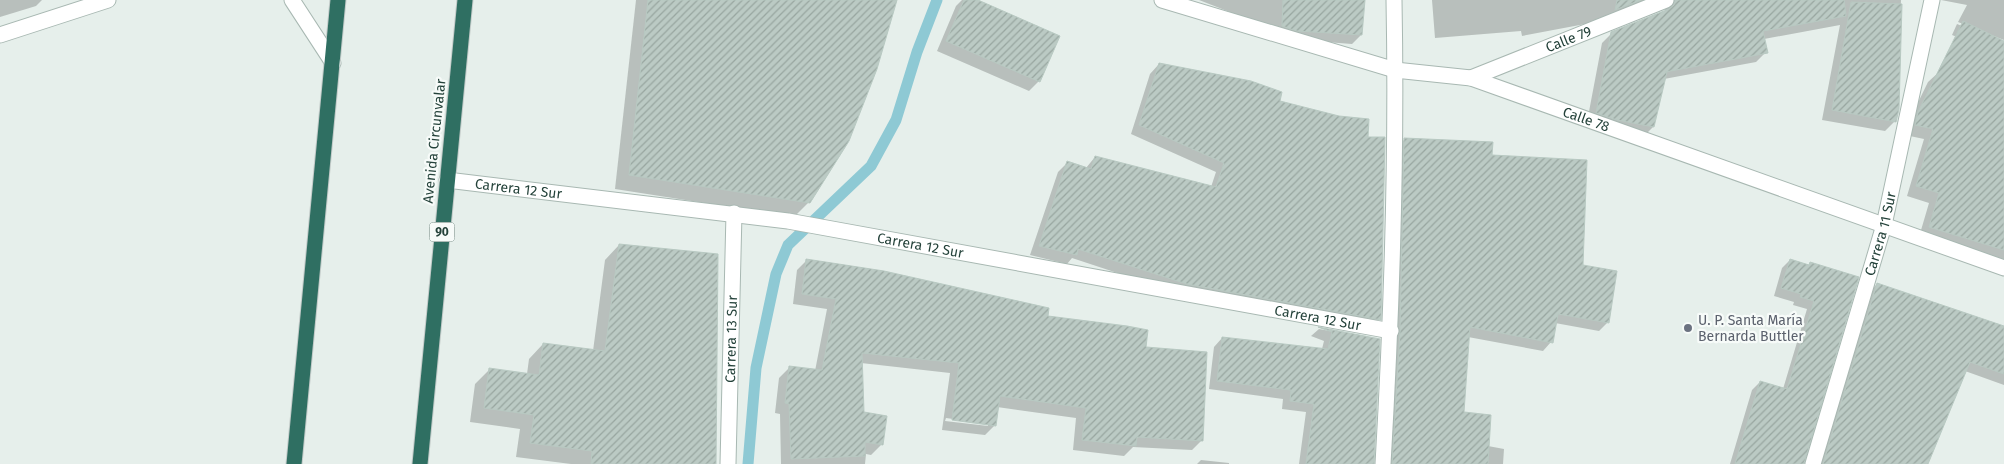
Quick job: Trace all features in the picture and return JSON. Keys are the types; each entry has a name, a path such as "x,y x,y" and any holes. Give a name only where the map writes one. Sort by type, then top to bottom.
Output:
{"highway":[{"path":"294,464 338,0"},
{"name":"Avenida Circunvalar","path":"420,464 465,0"}],"street":[{"path":"292,0 333,64"},
{"name":"Calle 78","path":"1162,0 1395,70 1471,78 2004,268"},
{"path":"1383,464 1391,331 1395,70 1394,0"},
{"name":"Calle 79","path":"1471,78 1666,0"},
{"name":"Carrera 11 Sur","path":"1813,464 1884,225 1932,0"},
{"path":"0,35 104,1"},
{"name":"Carrera 12 Sur","path":"447,180 788,221 1391,331"},
{"name":"Carrera 13 Sur","path":"728,464 734,213"}],"building":[{"path":"648,0 897,0 877,69 849,141 810,203 629,175"},
{"path":"964,0 978,0 1060,36 1040,82 946,41"},
{"path":"1283,0 1365,0 1362,35 1297,31 1282,26"},
{"path":"1617,0 1641,0 1615,10"},
{"path":"1675,0 1844,0 1846,16 1763,31 1768,53 1665,72 1667,72 1654,127 1617,120 1596,113 1611,32 1669,9 1674,5"},
{"path":"1851,2 1902,4 1899,109 1896,122 1832,110"},
{"path":"1963,21 2004,41 2004,250 1929,227 1939,193 1916,186 1933,129 1915,125 1918,112"},
{"path":"1159,63 1251,81 1282,92 1280,101 1339,116 1369,119 1368,137 1385,137 1381,320 1187,284 1078,249 1077,255 1039,246 1067,161 1091,169 1095,156 1216,187 1224,163 1139,125"},
{"path":"1404,138 1493,142 1492,155 1587,160 1583,265 1617,271 1609,323 1558,314 1553,343 1470,327 1464,412 1491,415 1488,464 1392,464 1400,332"},
{"path":"619,244 718,254 716,464 591,464 592,451 530,443 534,415 484,408 489,368 539,375 543,343 605,351"},
{"path":"806,259 884,271 1049,308 1048,316 1148,330 1146,347 1207,352 1203,441 1137,437 1136,446 1082,440 1086,408 1000,396 996,426 952,420 959,363 862,353 864,412 887,416 883,445 865,442 865,456 791,459 789,404 785,403 789,366 822,370 836,299 802,294"},
{"path":"1790,259 1809,265 1810,262 1859,277 1804,464 1735,464 1760,381 1787,389 1814,301 1800,297 1801,294 1781,288"},
{"path":"1877,283 2004,326 2004,374 1970,362 1928,464 1823,464"},
{"path":"1318,327 1380,339 1374,464 1306,464 1314,404 1290,401 1291,390 1217,381 1222,337 1328,349 1332,332"}],"waterway":[{"path":"748,464 756,368 776,274 788,245 871,166 896,120 917,52 937,0"}],"place":[{"name":"U. P. Santa María Bernarda Buttler","path":"1688,328"}]}
